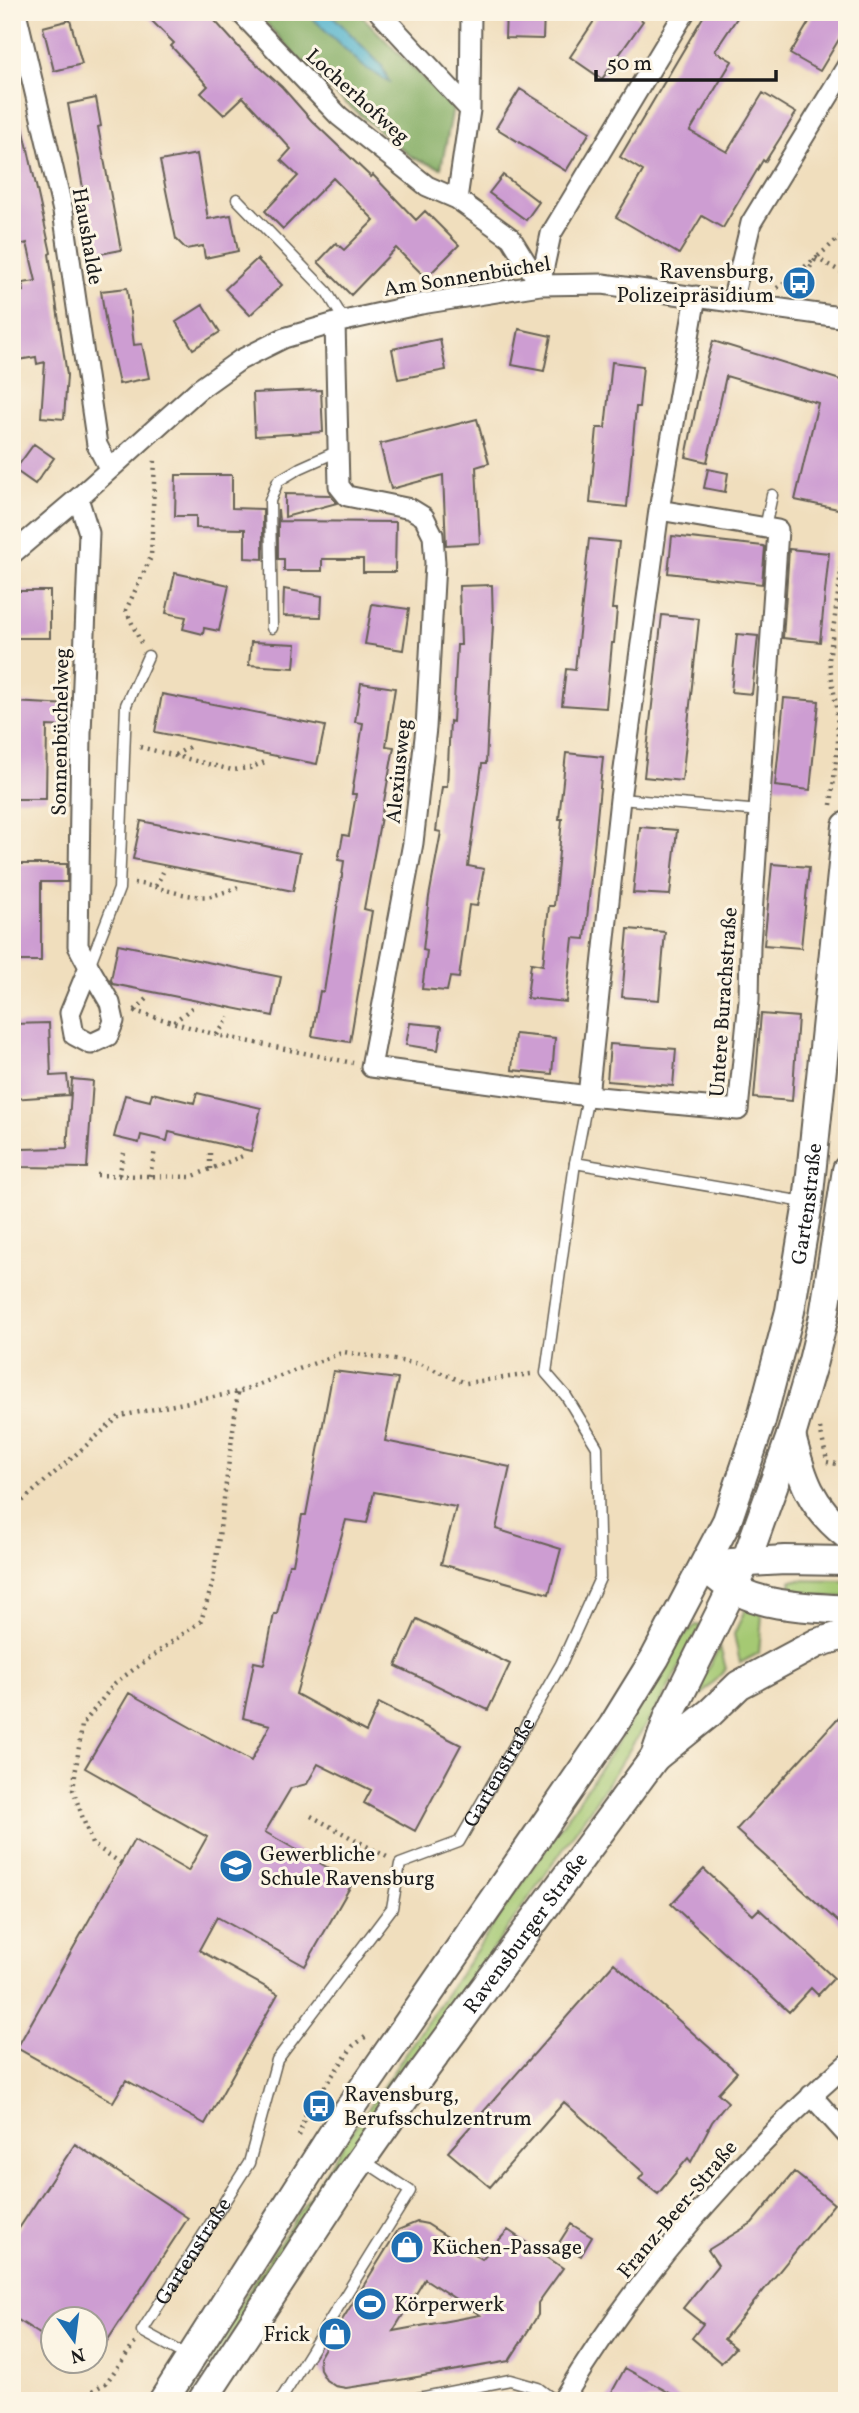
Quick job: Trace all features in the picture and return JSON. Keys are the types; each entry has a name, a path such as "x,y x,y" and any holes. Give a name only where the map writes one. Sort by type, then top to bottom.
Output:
{"main road":[{"name":"Gartenstraße","path":"704,1566 726,1521 761,1421 790,1311 808,1203 847,826"},
{"name":"Gartenstraße","path":"791,1436 824,1316 847,1170"},
{"path":"791,1436 802,1476 814,1499 828,1520 847,1535"},
{"name":"Ravensburger Straße","path":"202,2401 422,2073 655,1757 669,1716 746,1561 791,1436"},
{"path":"704,1566 746,1561 847,1561"},
{"path":"704,1566 732,1590 769,1603 847,1610"},
{"name":"Ravensburger Straße","path":"163,2401 343,2118 613,1726 655,1658 704,1566"},
{"path":"655,1757 711,1712 739,1685 817,1643 847,1634"}],"street":[{"name":"Haushalde","path":"16,12 63,211 97,445 109,468"},
{"name":"Locherhofweg","path":"240,12 339,116 427,186 457,199 511,238 540,285"},
{"path":"379,12 470,110"},
{"path":"457,199 470,110 471,12"},
{"path":"540,285 551,234 685,12"},
{"path":"732,302 751,223 847,66"},
{"name":"Am Sonnenbüchel","path":"12,554 198,390 240,360 285,338 340,321 421,304 540,285 603,284 847,318"},
{"path":"370,1067 587,1096 620,799 659,510 696,296"},
{"name":"Alexiusweg","path":"340,321 339,486 347,496 411,509 424,517 433,535 435,563 426,728 413,843 370,1067"},
{"name":"Sonnenbüchelweg","path":"78,498 89,533 81,733 78,946 110,1003"},
{"path":"659,510 765,528"},
{"name":"Untere Burachstraße","path":"587,1096 738,1110 749,1000 750,945 778,530 765,528"},
{"path":"89,967 69,1013 74,1035 91,1044 108,1036 114,1021 110,1003"},
{"name":"Franz-Beer-Straße","path":"562,2401 583,2366 656,2265 734,2173 811,2095 847,2064"},
{"path":"811,2095 847,2135"}],"lane":[{"path":"237,199 327,292 340,321"},
{"path":"271,628 270,501 278,481 338,451"},
{"path":"765,528 772,495"},
{"path":"89,967 119,889 127,705 148,656"},
{"path":"620,799 761,811"},
{"path":"546,1373 587,1096"},
{"path":"575,1163 808,1203"},
{"name":"Gartenstraße","path":"142,2331 249,2163 277,2060 392,1908 401,1864 459,1842 561,1664 600,1578 597,1447 566,1396 546,1373"},
{"path":"280,2401 410,2191 362,2159"},
{"path":"142,2331 190,2358"},
{"path":"404,2401 510,2380 538,2388 555,2401"}],"path":[{"path":"754,306 847,231"},
{"path":"816,258 847,275"},
{"path":"785,310 816,258"},
{"path":"143,437 155,456 151,556 126,610 148,656"},
{"path":"125,744 232,770 250,768 265,762"},
{"path":"174,755 191,746"},
{"path":"156,886 163,872"},
{"path":"120,881 156,886 185,894 211,896 238,887"},
{"path":"134,1011 147,999"},
{"path":"110,1003 217,1034 370,1067"},
{"path":"174,1022 194,1006"},
{"path":"217,1034 229,1017"},
{"path":"150,1176 155,1150"},
{"path":"210,1152 210,1169"},
{"path":"119,1175 124,1153"},
{"path":"97,1175 191,1177 245,1155"},
{"path":"12,1510 120,1416 238,1392 344,1352 419,1364 466,1383 518,1374 546,1373"},
{"path":"121,1863 92,1844 73,1790 82,1725 114,1683 201,1621 213,1582 238,1392"},
{"path":"827,1462 847,1466"},
{"path":"311,1816 401,1864"},
{"path":"74,2401 106,2383 142,2331"}],"green space":[{"path":"256,12 358,12 453,109 441,168 413,158 319,81"},
{"path":"791,1580 847,1581 847,1597 789,1596"},
{"path":"747,1606 762,1615 759,1653 740,1663 734,1634"},
{"path":"696,1625 701,1626 662,1700 588,1813 353,2150 188,2401 177,2401 343,2145 624,1733 681,1638"},
{"path":"720,1647 726,1669 693,1704 690,1699"}],"water":[{"path":"306,12 329,12 382,66 389,82 364,67"}],"building":[{"path":"143,12 207,12 312,121 371,177 373,175 416,220 425,211 459,245 426,278 396,248 351,295 318,262 336,243 344,250 374,220 333,178 283,229 265,211 298,176 281,160 291,149 243,97 224,115 201,93 208,86 171,46 174,43"},
{"path":"506,12 544,12 543,39 505,38"},
{"path":"600,12 631,12 643,21 602,79 570,57"},
{"path":"706,12 741,12 715,51 732,61 690,131 727,152 763,93 796,113 765,162 763,160 723,228 702,216 679,254 616,217 643,171 620,157"},
{"path":"815,12 847,12 847,26 820,71 790,54"},
{"path":"70,20 82,64 54,71 43,27"},
{"path":"520,89 590,132 566,171 496,128"},
{"path":"96,98 101,126 98,127 121,250 95,255 68,104"},
{"path":"21,118 51,253 49,254 67,375 64,419 41,417 45,362 37,364 36,357 12,361 12,292 24,291 23,283 36,281 27,243 12,247 12,119"},
{"path":"197,154 208,219 231,215 238,251 205,258 203,246 186,249 176,239 160,161"},
{"path":"503,175 539,202 526,220 489,193"},
{"path":"257,259 282,285 250,315 225,289"},
{"path":"127,288 134,345 142,344 149,378 119,384 101,291"},
{"path":"203,305 220,332 193,349 176,322"},
{"path":"519,329 551,336 544,371 512,365"},
{"path":"440,339 446,370 398,379 392,349"},
{"path":"713,341 847,382 847,491 843,510 795,500 818,403 726,376 707,462 686,457 702,378"},
{"path":"612,362 643,366 639,407 636,407 627,507 590,503 597,428 605,428"},
{"path":"321,390 323,432 255,436 253,393"},
{"path":"477,419 489,463 476,467 480,543 446,545 443,475 391,489 380,444"},
{"path":"34,444 54,458 35,484 15,470"},
{"path":"708,469 728,473 725,492 704,488"},
{"path":"176,475 232,475 232,508 263,509 263,559 245,558 245,529 196,528 196,516 175,516"},
{"path":"285,494 330,495 337,503 285,517"},
{"path":"278,509 279,521 396,522 395,572 363,572 363,559 322,559 322,571 284,571 284,559 278,559"},
{"path":"672,536 765,547 762,584 668,573"},
{"path":"589,539 619,542 612,609 617,609 606,708 562,705 566,669 575,670"},
{"path":"789,549 829,553 820,642 783,638"},
{"path":"175,573 229,585 219,631 204,628 203,634 183,629 186,617 166,613"},
{"path":"492,585 493,624 486,764 482,764 468,866 484,869 477,906 469,905 459,978 450,977 447,991 422,989 427,951 423,950 429,897 441,832 436,831 442,787 447,787 457,645 461,645 459,586"},
{"path":"284,589 322,596 321,617 283,616"},
{"path":"12,591 50,591 50,638 12,638"},
{"path":"372,604 409,609 403,650 365,644"},
{"path":"662,615 699,619 682,781 644,777"},
{"path":"737,634 758,636 752,694 731,692"},
{"path":"251,642 296,644 294,668 249,665"},
{"path":"361,683 395,688 386,746 394,747 364,909 372,911 350,1042 312,1036 320,991 324,992 342,876 344,861 338,860 343,835 349,836 356,794 352,794 363,723 355,722"},
{"path":"162,694 325,726 317,764 155,732"},
{"path":"784,698 819,701 810,790 775,786"},
{"path":"12,702 70,705 69,727 47,726 46,799 12,799"},
{"path":"566,753 603,757 585,939 573,938 566,1002 527,998 531,963 543,965 549,906 554,906"},
{"path":"141,821 300,853 293,891 133,859"},
{"path":"640,827 677,830 670,895 633,893"},
{"path":"12,864 67,864 67,882 41,882 41,961 12,961"},
{"path":"772,864 809,867 801,948 764,945"},
{"path":"628,929 665,932 659,1000 622,997"},
{"path":"118,944 281,977 273,1016 113,984 111,980"},
{"path":"761,1014 798,1017 792,1101 754,1098"},
{"path":"49,1023 51,1076 67,1075 69,1095 12,1099 12,1024"},
{"path":"410,1023 442,1026 438,1050 406,1045"},
{"path":"515,1034 555,1038 552,1074 512,1070"},
{"path":"610,1044 676,1049 673,1086 607,1081"},
{"path":"72,1079 93,1081 87,1168 21,1167 21,1149 67,1148"},
{"path":"152,1093 194,1103 197,1093 261,1108 251,1151 169,1132 167,1141 141,1135 139,1143 114,1137 125,1095 150,1101"},
{"path":"333,1371 398,1379 385,1441 510,1467 496,1529 561,1549 549,1594 441,1564 456,1507 374,1492 367,1523 346,1520 296,1694 366,1732 379,1703 461,1745 415,1831 364,1803 371,1790 318,1764 307,1784 291,1788 265,1832 353,1882 305,1966 217,1917 199,1950 278,1994 205,2124 126,2080 113,2102 17,2048 134,1840 188,1871 207,1837 85,1768 129,1693 251,1761 270,1725 243,1718 254,1662 264,1664 274,1614 277,1614 289,1564 293,1564 302,1515 306,1515"},
{"path":"417,1619 510,1664 488,1710 396,1666"},
{"path":"847,1708 847,1930 736,1830"},
{"path":"704,1869 753,1915 759,1909 834,1978 818,1995 811,1988 789,2012 671,1904"},
{"path":"614,1963 737,2072 718,2093 728,2102 712,2122 691,2162 688,2158 658,2194 639,2179 644,2173 564,2102 490,2187 448,2152"},
{"path":"75,2144 188,2218 108,2340 108,2304 38,2304 38,2333 12,2316 12,2239"},
{"path":"794,2172 834,2204 724,2339 735,2348 721,2363 692,2338 703,2324 683,2308 718,2265 708,2250 752,2223"},
{"path":"417,2222 427,2224 482,2259 508,2230 563,2268 538,2303 538,2315 509,2361 346,2388 335,2386 326,2380 320,2370 319,2358 398,2230","holes":["425,2279 480,2315 393,2331"]},
{"path":"571,2224 592,2237 581,2256 559,2243"},
{"path":"625,2368 684,2401 607,2401"}],"place":[{"name":"Ravensburg, Polizeipräsidium","path":"799,283"},
{"name":"Gewerbliche Schule Ravensburg","path":"236,1866"},
{"name":"Ravensburg, Berufsschulzentrum","path":"319,2106"},
{"name":"Küchen-Passage","path":"407,2247"},
{"name":"Körperwerk","path":"370,2304"},
{"name":"Frick","path":"335,2334"}]}
